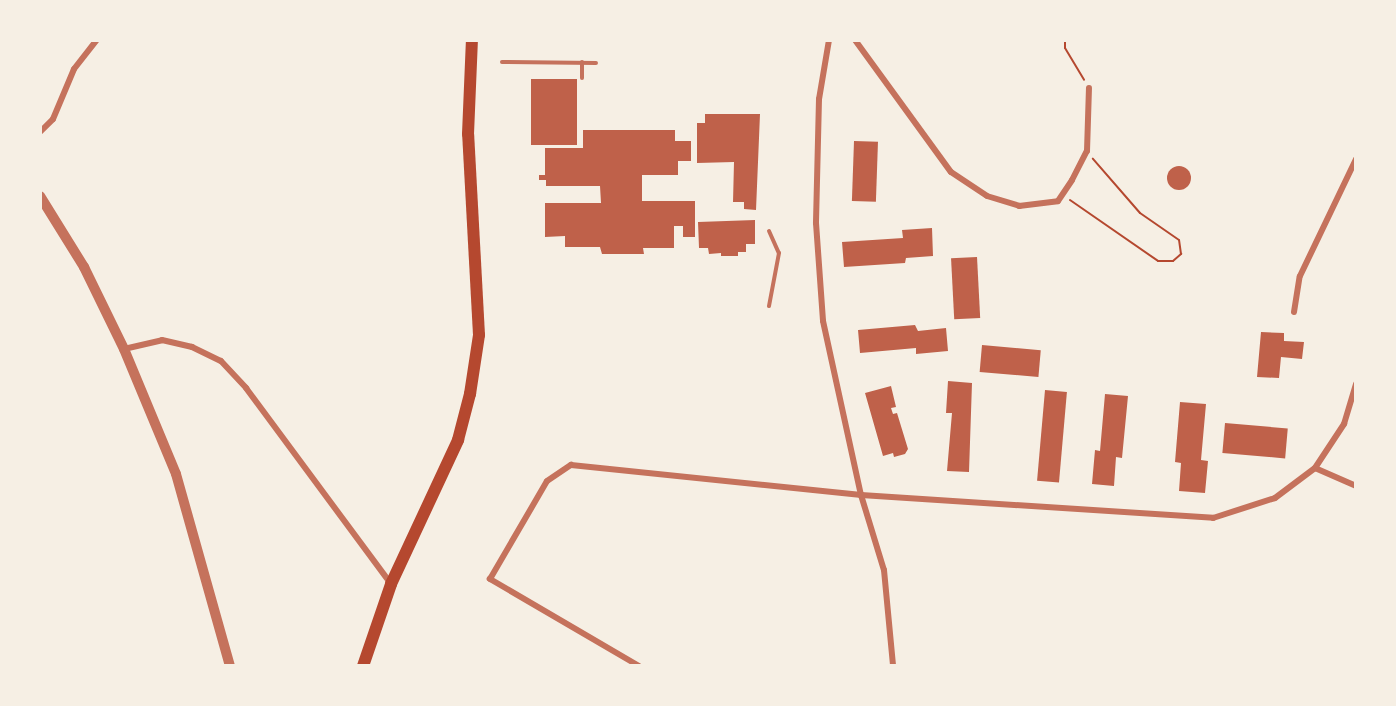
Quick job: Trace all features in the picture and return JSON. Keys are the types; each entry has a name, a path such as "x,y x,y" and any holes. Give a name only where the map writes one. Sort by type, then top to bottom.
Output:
{"main road":[{"path":"363,666 391,584 458,440 471,394 479,335 468,134 472,40"}],"street":[{"path":"40,132 53,119 74,69 97,40"},
{"path":"829,40 819,99 817,234 823,321 861,495 884,570 893,666"},
{"path":"855,40 951,172 987,196 1019,206 1058,201 1063,194 1087,151 1089,88"},
{"path":"1294,312 1300,276 1356,159"},
{"path":"40,196 84,267 124,349 176,474 216,604 230,666"},
{"path":"124,349 162,340 192,347 221,361 246,388 391,584"},
{"path":"639,666 490,579 547,481 571,465 861,495 1213,518 1275,498 1315,468 1344,424 1356,384"},
{"path":"1315,468 1356,486"}],"lane":[{"path":"502,62 596,63"},
{"path":"582,62 582,78"},
{"path":"769,231 779,253 769,306"}],"path":[{"path":"1065,40 1065,48 1089,88"},
{"path":"1063,194 1103,226 1158,261 1173,261 1181,254 1179,240 1140,213 1087,151"}],"building":[{"path":"531,79 577,79 577,145 531,145"},
{"path":"705,114 760,114 756,210 744,209 744,202 733,202 734,162 697,163 697,123 705,123"},
{"path":"583,130 675,130 675,141 691,141 691,161 678,161 678,175 642,175 642,201 695,201 695,237 683,237 683,226 674,226 674,248 643,248 644,254 602,254 600,247 565,247 565,236 545,237 545,203 601,203 600,186 546,186 546,180 539,180 539,175 545,175 545,148 583,148"},
{"path":"854,141 878,142 876,202 852,201"},
{"path":"1179,166 1187,170 1191,178 1187,186 1179,190 1171,186 1167,178 1171,170"},
{"path":"755,220 755,244 746,244 746,252 738,252 738,256 721,256 721,253 709,254 708,248 699,248 698,222"},
{"path":"932,228 933,256 906,258 905,263 844,267 842,242 903,238 902,230"},
{"path":"977,257 980,318 954,319 951,258"},
{"path":"915,325 918,331 946,328 948,351 916,354 916,348 860,353 858,330"},
{"path":"1261,332 1284,333 1284,341 1304,342 1302,359 1281,357 1279,378 1257,377"},
{"path":"982,345 1041,350 1038,377 980,372"},
{"path":"948,381 972,383 969,472 947,471 952,413 946,413"},
{"path":"891,386 896,407 891,408 893,414 897,413 908,449 905,454 894,457 893,453 883,456 865,393"},
{"path":"1045,390 1067,392 1059,483 1037,481"},
{"path":"1105,394 1128,396 1122,458 1116,457 1114,486 1092,484 1095,450 1100,451"},
{"path":"1180,402 1206,404 1201,460 1208,461 1205,493 1179,491 1181,463 1175,462"},
{"path":"1225,423 1288,428 1285,458 1222,453"}]}
